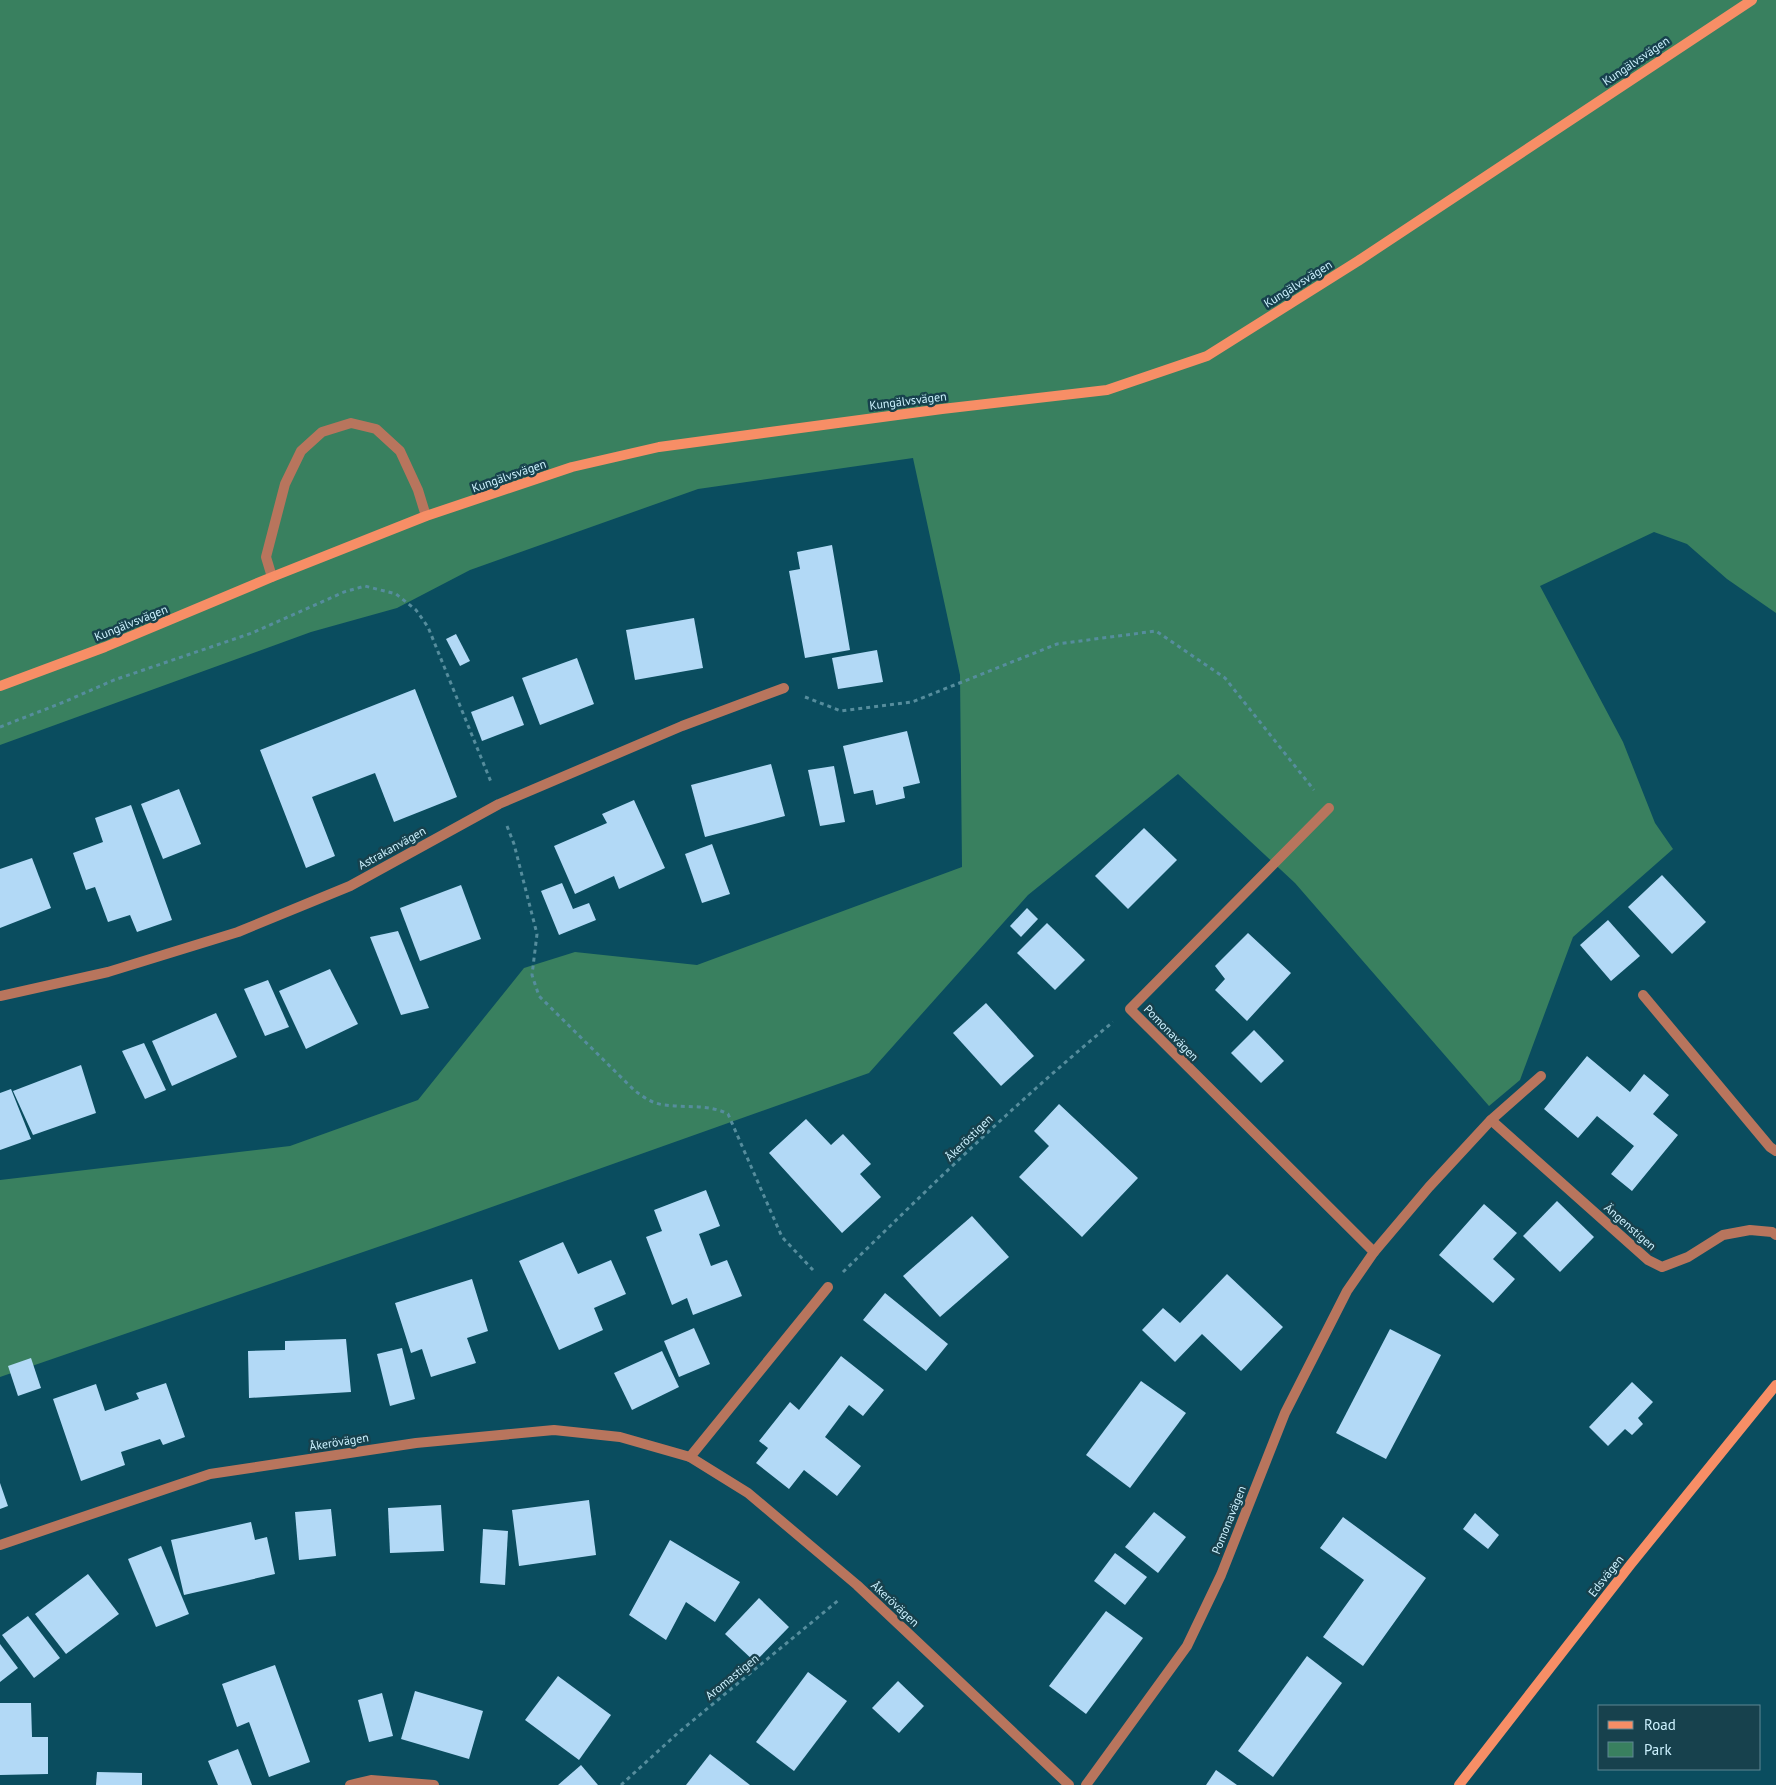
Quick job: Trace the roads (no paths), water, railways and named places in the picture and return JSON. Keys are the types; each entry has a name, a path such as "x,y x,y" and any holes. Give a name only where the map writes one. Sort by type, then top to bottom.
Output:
{"street":[{"name":"Kungälvsvägen","path":"0,686 105,647 272,577 426,516 572,467 659,447 942,409 1107,390 1207,356 1358,261 1752,0"},
{"path":"272,577 266,557 285,484 301,451 322,432 351,423 376,429 400,451 418,490 426,516"},
{"name":"Astrakanvägen","path":"0,996 108,972 238,932 350,886 499,804 682,726 784,688"},
{"name":"Pomonavägen","path":"1329,808 1130,1009 1374,1252"},
{"path":"1643,995 1770,1147 1776,1151"},
{"name":"Pomonavägen","path":"1086,1785 1187,1646 1221,1575 1285,1413 1347,1291 1374,1252 1430,1187 1491,1120 1541,1076"},
{"name":"Ängenstigen","path":"1491,1120 1648,1260 1662,1267 1688,1257 1722,1235 1750,1230 1772,1232 1776,1235"},
{"path":"690,1457 828,1287"},
{"name":"Edsvägen","path":"1459,1785 1631,1564 1776,1385"},
{"name":"Åkerövägen","path":"0,1545 210,1474 416,1443 554,1430 620,1437 690,1457 748,1493 857,1585 1069,1785"},
{"path":"350,1785 370,1780 434,1785"}]}
